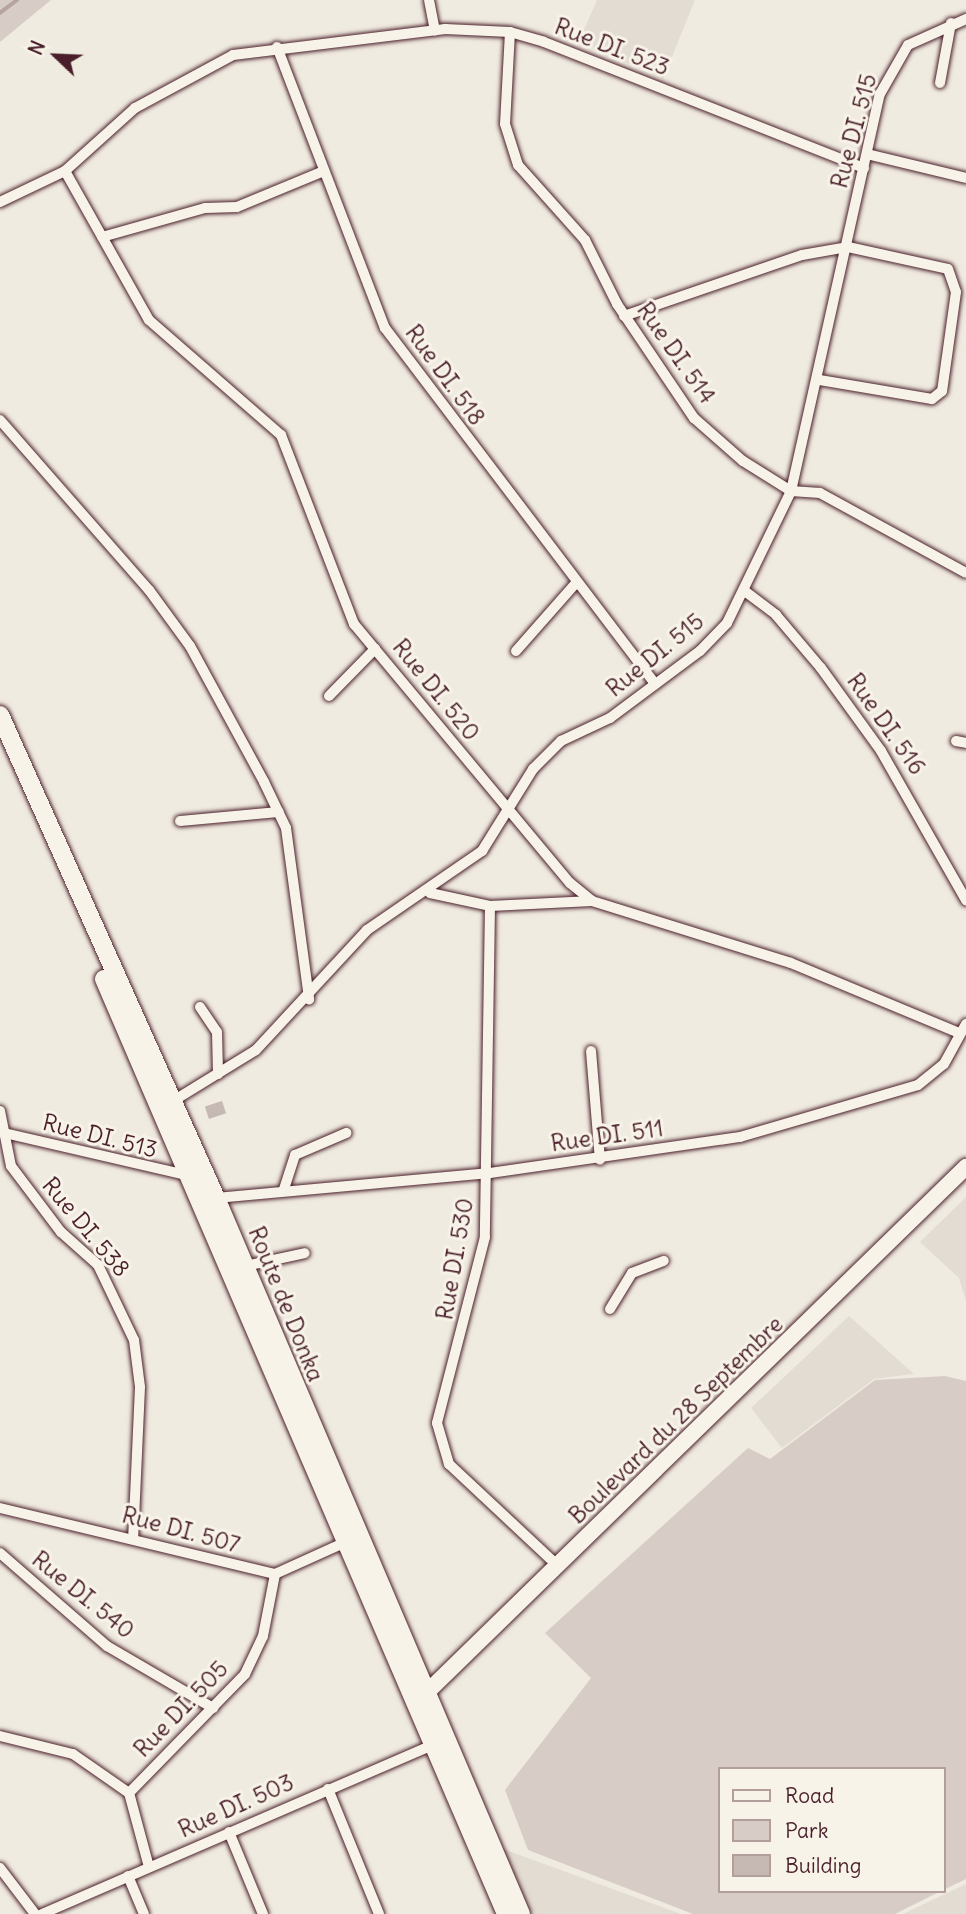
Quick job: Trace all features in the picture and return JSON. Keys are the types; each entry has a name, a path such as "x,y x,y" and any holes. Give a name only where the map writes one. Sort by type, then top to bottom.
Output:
{"main road":[{"name":"Route de Donka","path":"0,715 245,1266 291,1385 440,1742 506,1914"},
{"name":"Route de Donka","path":"0,742 190,1176 346,1542 422,1698"},
{"name":"Boulevard du 28 Septembre","path":"422,1698 966,1167"},
{"name":"Route de Donka","path":"440,1742 521,1914"}],"street":[{"path":"429,0 435,30"},
{"name":"Rue DI. 515","path":"173,1101 256,1051 309,999 367,930 430,892 481,851 533,769 561,741 590,732 700,651 746,592 792,491 820,380 867,154 890,72 908,44 951,23 966,19"},
{"path":"940,83 951,23"},
{"name":"Rue DI. 523","path":"0,202 65,170 135,108 191,73 233,55 277,47 435,30 510,32 864,168"},
{"name":"Rue DI. 514","path":"510,32 509,145 585,240 624,316 694,418 743,461 792,491 820,493 966,573"},
{"name":"Rue DI. 518","path":"277,47 376,309 404,359 575,584 655,684"},
{"path":"867,154 966,178"},
{"name":"Rue DI. 520","path":"65,170 149,320 281,435 337,592 375,649 508,811 592,901 791,963 962,1029"},
{"path":"102,237 205,208 237,207 324,171"},
{"path":"624,316 802,256 848,247 948,269 956,292 942,391 918,402 820,380"},
{"path":"0,420 190,646 279,812 309,999"},
{"path":"516,651 575,584"},
{"name":"Rue DI. 516","path":"746,592 785,626 873,740 927,822 966,900"},
{"path":"329,696 375,649"},
{"path":"180,821 279,812"},
{"path":"430,892 490,906 592,901"},
{"name":"Rue DI. 530","path":"490,906 490,1173 485,1237 468,1324 437,1423 439,1439 449,1464 558,1566"},
{"path":"200,1007 217,1032 218,1074"},
{"name":"Rue DI. 511","path":"216,1198 284,1189 490,1173 600,1160 740,1137 919,1086 944,1064 962,1029"},
{"path":"591,1051 600,1160"},
{"name":"Rue DI. 538","path":"0,1111 1,1133 11,1166 61,1232 98,1265 134,1340 140,1387 133,1539"},
{"name":"Rue DI. 513","path":"1,1133 190,1176"},
{"path":"284,1189 295,1155 345,1133"},
{"path":"245,1266 259,1258 305,1253"},
{"path":"610,1309 632,1273 664,1261"},
{"name":"Rue DI. 507","path":"0,1508 275,1574"},
{"path":"275,1574 346,1542"},
{"name":"Rue DI. 540","path":"0,1553 107,1646 213,1709"},
{"name":"Rue DI. 505","path":"129,1793 245,1674 264,1636 275,1574"},
{"path":"0,1737 73,1754 129,1793 149,1867"},
{"name":"Rue DI. 503","path":"42,1914 440,1742"},
{"path":"328,1789 379,1914"},
{"path":"229,1832 263,1914"},
{"path":"0,1868 36,1914"},
{"path":"128,1876 144,1914"}],"shaded area":[{"path":"597,0 695,0 663,79 579,41"},
{"path":"966,1197 966,1301 959,1278 920,1242"},
{"path":"849,1316 914,1374 874,1379 782,1448 751,1408"},
{"path":"503,1849 681,1914 532,1914"},
{"path":"966,1884 966,1914 903,1914"}],"green space":[{"path":"0,0 51,0 0,42"},
{"path":"945,1376 966,1381 966,1879 945,1889 945,1767 718,1767 718,1893 937,1893 895,1914 693,1914 528,1850 505,1790 591,1678 545,1633 748,1448 770,1459 875,1380"}],"building":[{"path":"222,1101 226,1113 209,1119 205,1107"}],"waterway":[{"path":"0,13 17,0"}]}
